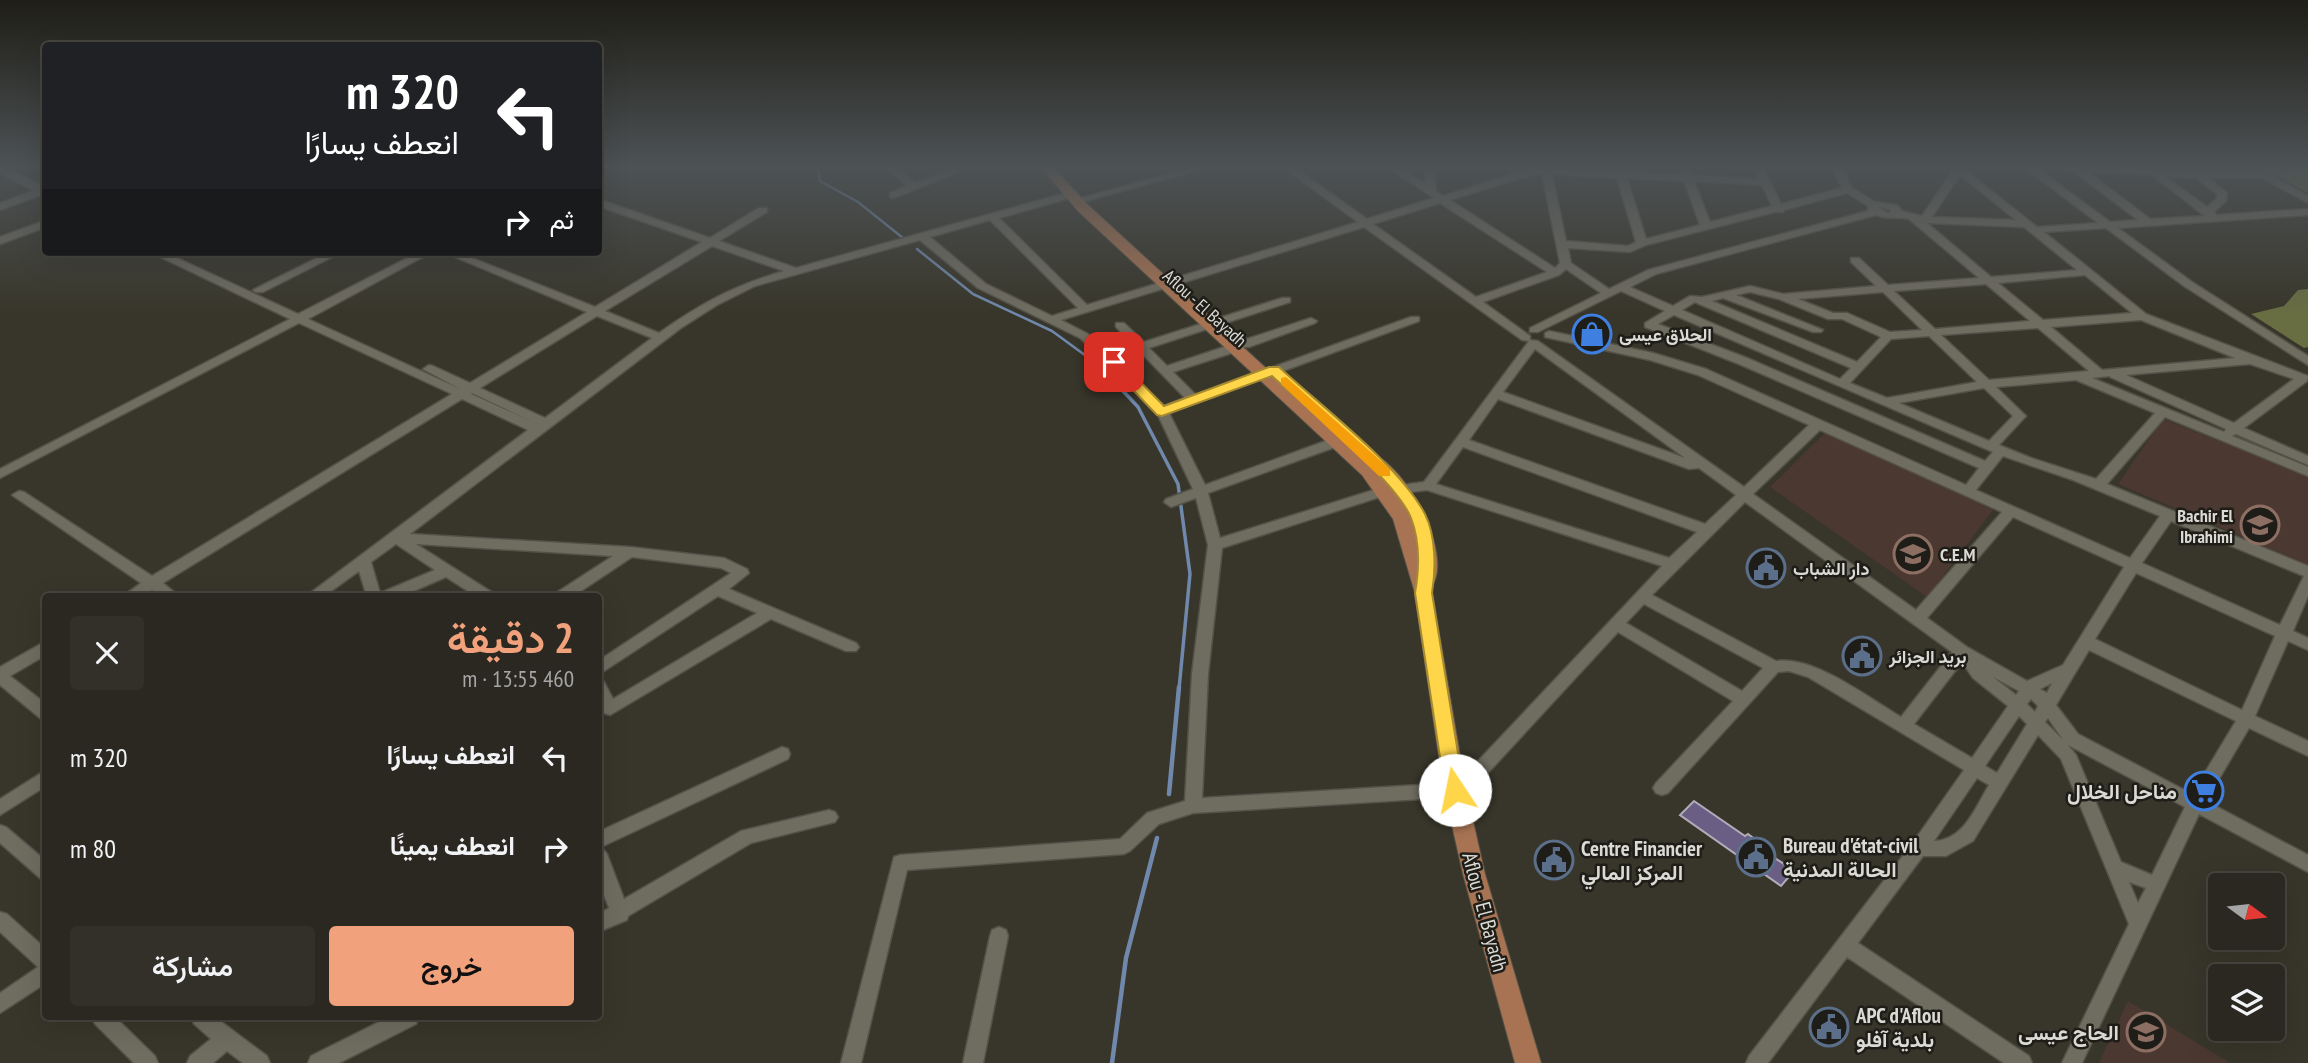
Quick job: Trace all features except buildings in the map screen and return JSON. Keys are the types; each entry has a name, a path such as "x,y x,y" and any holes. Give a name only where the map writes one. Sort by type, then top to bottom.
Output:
{"main road":[{"name":"Aflou - El Bayadh","path":"1091,215 1401,489 1415,509 1423,531 1427,575 1424,593"},
{"name":"Aflou - El Bayadh","path":"1268,372 1385,491 1406,532 1424,593 1455,790 1474,874 1528,1063"}],"street":[{"path":"635,215 796,272"},
{"path":"135,593 755,215"},
{"path":"318,593 396,538 541,426 714,301 751,284 1006,215"},
{"path":"1355,215 1490,312 1532,337 1566,369 1962,651 2029,689 2049,704 2061,727 2072,739 2194,806 2308,864"},
{"path":"1051,320 1388,215"},
{"path":"1465,215 1555,273"},
{"path":"1555,215 1566,264 1607,292"},
{"path":"1633,215 1642,243"},
{"path":"1701,215 1706,228"},
{"path":"1561,244 1630,249 1642,243 1760,215"},
{"path":"1428,486 1497,394 1532,337 1607,292 1664,269 1854,215"},
{"path":"1904,215 1925,220 2034,230 2308,221"},
{"path":"1925,220 1928,215"},
{"path":"2015,215 2142,316 2304,381"},
{"path":"2092,215 2188,284 2308,361"},
{"path":"2137,215 2147,222"},
{"path":"2111,229 2147,222 2224,215"},
{"path":"1913,217 2042,325 2106,374 2308,461"},
{"path":"993,218 1085,309"},
{"path":"0,236 42,219"},
{"path":"0,242 42,225"},
{"path":"924,238 982,286 1084,336 1162,411 1198,492 1215,545 1200,674 1192,806"},
{"path":"164,256 304,316 541,426"},
{"path":"185,256 259,290 304,316"},
{"path":"259,290 329,256"},
{"path":"0,474 420,256"},
{"path":"458,256 661,338"},
{"path":"1855,260 2020,416 1996,448 1988,467 1968,491"},
{"path":"1476,301 1555,273 1566,264"},
{"path":"1783,297 2087,272"},
{"path":"1621,287 1996,448 2098,485 2167,516 2308,572"},
{"path":"1701,301 1750,289 1783,297 1832,317"},
{"path":"1723,294 1816,330"},
{"path":"1857,366 1694,298 1649,325 1743,360 1988,467"},
{"path":"1141,347 1286,300"},
{"path":"1566,369 1551,351 1550,338 1570,315"},
{"path":"1743,360 1784,359 1832,317 1843,315 1888,336 2142,316"},
{"path":"1162,411 1415,319"},
{"path":"1164,372 1311,321"},
{"path":"1120,325 1194,400"},
{"path":"1842,384 1888,336"},
{"path":"1532,337 1576,341 1677,363 2308,644"},
{"path":"1886,402 1987,384 2251,360"},
{"path":"2077,376 2308,472"},
{"path":"2225,439 2234,428 2304,381"},
{"path":"1497,394 1712,472"},
{"path":"2098,485 2162,413"},
{"path":"851,1063 900,863 1124,846 1139,835 1153,818 1192,806 1455,790 1480,773 1641,596 1742,494 1818,424"},
{"path":"1171,502 1336,442"},
{"path":"1462,442 1707,530"},
{"path":"1215,545 1385,491 1428,486 1672,564"},
{"path":"19,495 167,593"},
{"path":"1917,619 2011,510"},
{"path":"1918,849 1946,848 1963,840 2038,723 2133,565 2167,516"},
{"path":"396,538 630,552 724,563 742,573 602,666"},
{"path":"396,538 482,593"},
{"path":"567,593 630,552"},
{"path":"363,562 373,593"},
{"path":"394,593 446,571"},
{"path":"2072,1063 2194,806 2246,719 2308,580"},
{"path":"717,590 851,648"},
{"path":"1641,596 1774,667 1789,665 1806,669 2000,783"},
{"path":"602,694 610,709 769,612"},
{"path":"1615,624 1743,699"},
{"path":"2087,642 2308,749"},
{"path":"42,649 0,675 42,711"},
{"path":"1962,651 1979,674 2018,705 2062,746 2074,764 2137,922"},
{"path":"1903,726 1962,651"},
{"path":"1662,788 1774,667"},
{"path":"1756,1063 1918,849 2029,689 2037,681 2070,669"},
{"path":"602,839 782,754"},
{"path":"0,808 42,780"},
{"path":"602,922 620,914 747,836 829,817"},
{"path":"0,832 42,869"},
{"path":"602,865 620,914"},
{"path":"2115,868 2158,885"},
{"path":"0,920 42,957"},
{"path":"973,1063 999,936"},
{"path":"1846,946 2022,1063"},
{"path":"0,1004 42,975"},
{"path":"105,1020 148,1063"},
{"path":"212,1020 226,1039 260,1063"},
{"path":"318,1063 403,1020"},
{"path":"197,1063 226,1039"}],"shaded area":[{"name":"Bachir El Ibrahimi","path":"2163,419 2308,476 2308,565 2118,484"},
{"name":"C.E.M","path":"1826,432 1993,510 1927,597 1770,487"},
{"name":"الحاج عيسى","path":"2128,1001 2230,1063 2099,1063"}],"green space":[{"path":"2308,289 2308,347 2304,348 2251,314 2284,306 2298,290"}],"waterway":[{"path":"874,215 903,238"},
{"path":"917,249 973,294 1052,331 1093,361 1126,395"},
{"path":"1125,393 1138,407 1178,484 1190,574 1179,689"},
{"path":"1169,794 1179,687"},
{"path":"1112,1063 1126,958 1157,838"}],"slow traffic":[{"path":"1286,381 1385,473"}],"place":[{"name":"الحلاق عيسى","path":"1592,334"},
{"name":"Bachir El Ibrahimi","path":"2260,525"},
{"name":"C.E.M","path":"1913,554"},
{"name":"دار الشباب","path":"1766,568"},
{"name":"بريد الجزائر","path":"1862,656"},
{"name":"مناحل الخلال","path":"2204,791"},
{"name":"Bureau d'état-civil الحالة المدنية","path":"1756,857"},
{"name":"Centre Financier المركز المالي","path":"1554,860"},
{"name":"APC d'Aflou بلدية آفلو","path":"1829,1027"},
{"name":"الحاج عيسى","path":"2146,1032"}],"route":[{"path":"1114,362 1162,411 1274,370 1401,489 1411,502 1423,531 1427,575 1424,593 1437,696 1455,790"}]}
